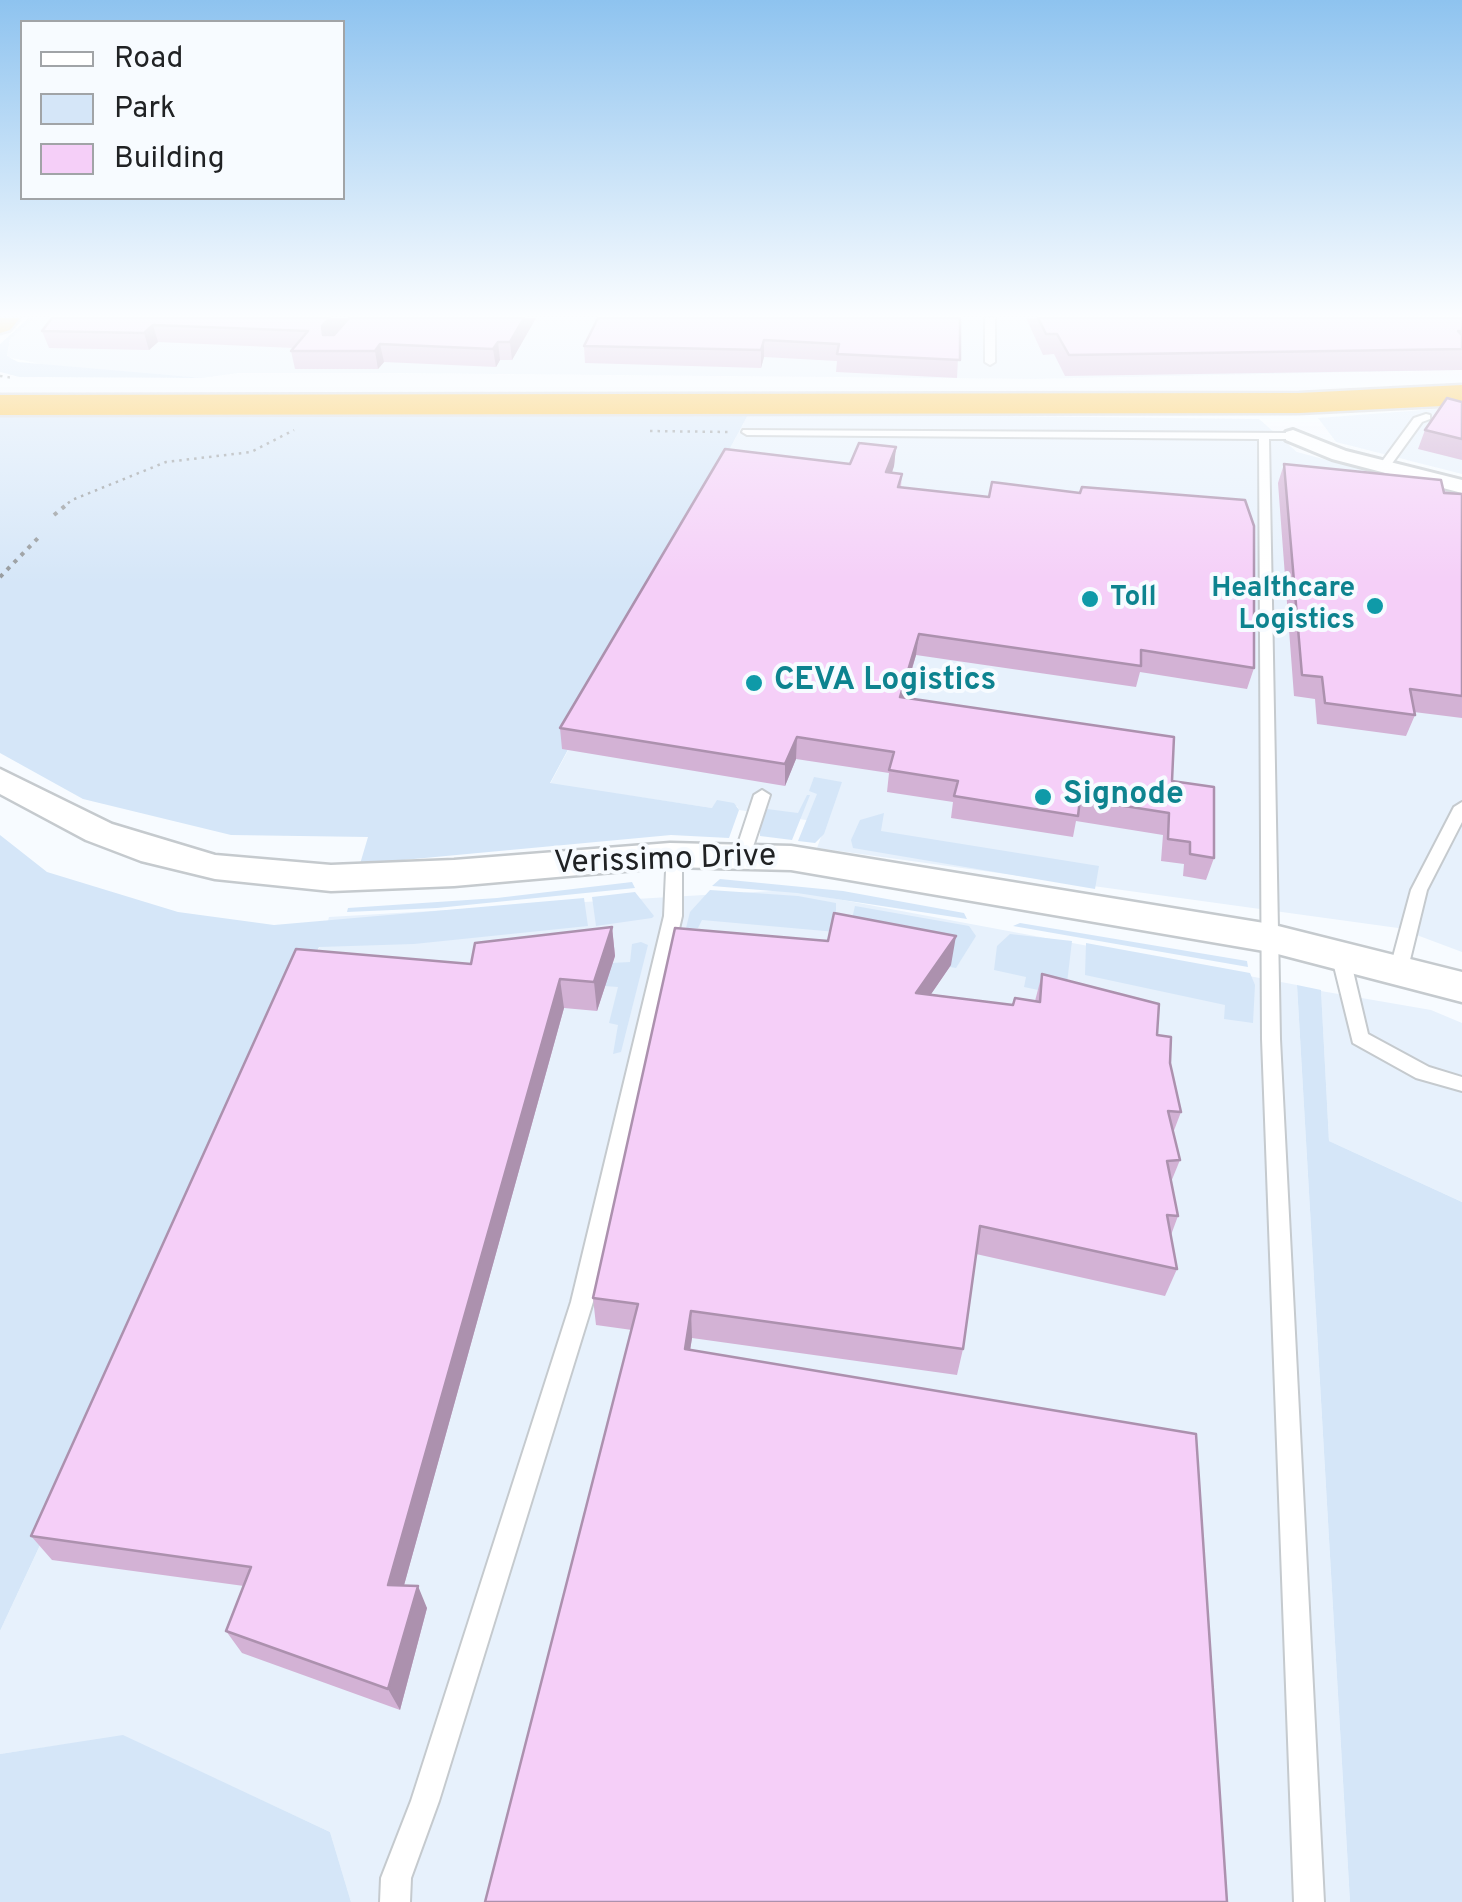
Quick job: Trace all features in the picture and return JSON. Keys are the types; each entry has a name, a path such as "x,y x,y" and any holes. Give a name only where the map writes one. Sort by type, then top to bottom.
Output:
{"street":[{"path":"1293,436 1339,455 1462,487"},
{"name":"Verissimo Drive","path":"0,780 99,832 154,852 215,867 332,878 672,863 1271,946"},
{"name":"Verissimo Drive","path":"0,808 132,867 213,886 270,894 384,898 742,856 866,869 1400,968 1462,987"}],"lane":[{"path":"1384,467 1418,420 1426,416"},
{"path":"747,432 1293,436"},
{"path":"1264,436 1271,1039 1309,1902"},
{"path":"742,856 762,795"},
{"path":"1400,968 1419,890 1462,808"},
{"path":"395,1902 396,1878 425,1802 582,1302 673,916 672,863"},
{"path":"1341,958 1360,1038 1423,1073 1462,1084"}],"path":[{"path":"54,515 72,500 166,462 251,452 303,428"},
{"path":"0,577 39,536"}],"shaded area":[{"path":"1462,407 1462,474 1336,442 1318,418"},
{"path":"749,413 1259,419 1297,452 1462,496 1462,952 1398,928 817,848 826,823 739,810 737,806 712,808 550,784"},
{"path":"789,890 1297,985 1350,1902 351,1902 330,1832 123,1736 0,1754 0,1631 322,942 329,917"},
{"path":"1321,991 1431,1010 1462,1023 1462,1202 1329,1141"}],"green space":[{"path":"749,413 550,783 712,808 717,800 734,803 739,810 729,838 671,835 360,864 368,837 231,835 83,799 0,753 0,416"},
{"path":"814,777 842,782 824,834 815,843 798,841 817,794 809,791"},
{"path":"807,795 792,840 760,836 760,818 767,809 798,813"},
{"path":"884,813 881,831 1099,866 1095,889 853,848 851,840 860,820"},
{"path":"0,835 47,872 178,912 274,925 584,898 588,926 414,944 319,947 0,1631"},
{"path":"720,879 843,891 964,913 967,919 797,893 712,886"},
{"path":"632,882 635,888 437,908 347,912 348,908 497,898"},
{"path":"710,890 798,896 836,903 836,932 702,920 698,928 686,928 690,912"},
{"path":"635,892 652,918 596,926 592,897"},
{"path":"855,906 969,926 976,936 956,968 845,949"},
{"path":"1020,923 1247,961 1248,967 1013,926"},
{"path":"1010,934 1072,941 1064,1008 1057,994 1024,987 1026,977 994,970 997,946"},
{"path":"1086,943 1250,973 1255,985 1253,1023 1224,1019 1225,1005 1085,975"},
{"path":"632,944 648,945 621,1052 613,1054 618,1025 609,1023 618,987 604,986 611,963 630,962"},
{"path":"1297,985 1321,990 1329,1141 1462,1202 1462,1902 1350,1902"},
{"path":"123,1735 330,1832 351,1902 0,1902 0,1754"}],"building":[{"path":"1441,407 1462,407 1462,439 1425,430"},
{"path":"859,443 896,447 886,472 902,474 898,487 989,497 992,482 1080,493 1082,487 1245,500 1254,526 1254,668 1141,650 1141,666 919,634 900,697 1174,737 1172,781 1214,787 1214,858 1190,854 1190,842 1168,839 1169,813 1080,799 1078,816 954,796 958,781 889,770 894,752 797,737 785,764 560,728 725,449 850,464"},
{"name":"Healthcare Logistics","path":"1284,464 1441,480 1444,493 1462,494 1462,696 1410,689 1415,715 1325,703 1322,677 1302,675"},
{"path":"834,913 956,936 916,993 1013,1005 1015,998 1040,1002 1042,974 1159,1004 1157,1035 1171,1037 1170,1063 1181,1112 1168,1111 1180,1160 1167,1161 1178,1216 1167,1215 1177,1269 980,1226 963,1349 691,1311 685,1349 1196,1434 1227,1902 485,1902 638,1304 593,1298 675,928 828,941"},
{"path":"612,927 594,982 560,979 388,1585 418,1586 388,1689 226,1631 251,1567 31,1536 296,949 471,964 475,943"}],"place":[{"name":"Toll","path":"1090,599"},
{"name":"Healthcare Logistics","path":"1375,606"},
{"name":"CEVA Logistics","path":"754,683"},
{"name":"Signode","path":"1043,797"}]}
